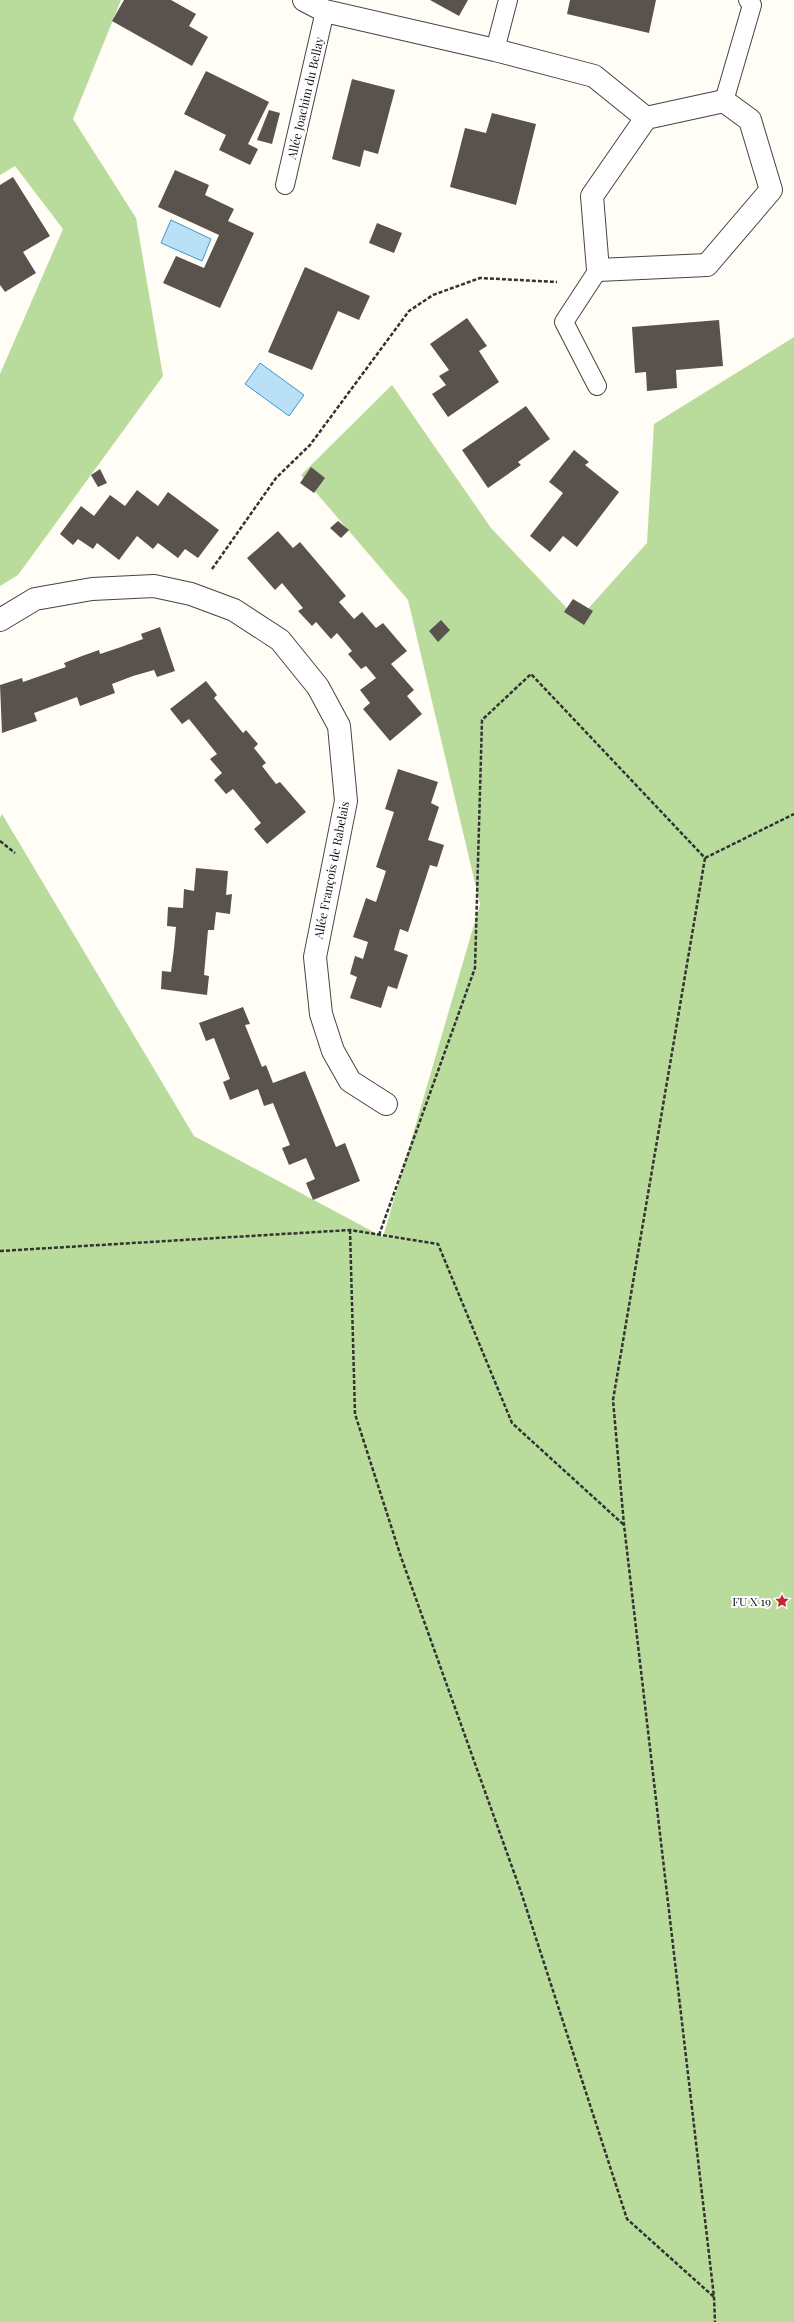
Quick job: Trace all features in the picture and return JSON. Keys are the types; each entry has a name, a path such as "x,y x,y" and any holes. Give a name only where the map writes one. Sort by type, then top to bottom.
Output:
{"street":[{"path":"304,0 325,11 495,50 594,76 646,118"},
{"path":"724,101 750,120 771,190 707,265 594,276 592,196 646,118 724,101"},
{"name":"Allée François de Rabelais","path":"0,620 35,599 92,589 154,586 194,595 234,610 280,640 318,687 339,726 346,801 315,957 321,1014 333,1051 350,1082 386,1104"}],"lane":[{"path":"495,50 508,0"},
{"path":"724,101 752,5 748,0"},
{"name":"Allée Joachim du Bellay","path":"285,185 325,11"},
{"path":"594,276 564,322 597,386"}],"path":[{"path":"194,595 276,478 310,445 409,310 433,295 480,278 520,282 594,276"},
{"path":"380,1235 475,968 482,720 531,674 705,858"},
{"path":"705,858 794,814"},
{"path":"0,841 15,853"},
{"path":"705,858 613,1400 624,1525 714,2297 715,2322"},
{"path":"0,1251 350,1230 438,1244 512,1423 624,1525"},
{"path":"350,1230 355,1414 401,1557 521,1892 627,2219 714,2297"}],"green space":[{"path":"0,0 121,0 73,119 136,218 163,376 18,575 0,586 0,374 63,229 15,166 0,175"},
{"path":"794,337 794,2322 0,2322 0,818 2,814 194,1136 383,1237 480,904 408,600 301,475 392,385 491,528 578,620 647,543 654,424"}],"water":[{"path":"171,220 211,239 202,261 161,243"},
{"path":"260,363 304,395 289,416 245,384"}],"building":[{"path":"124,0 171,0 196,14 189,26 208,37 192,66 112,21"},
{"path":"430,0 468,0 459,16"},
{"path":"570,0 656,0 649,33 567,14"},
{"path":"206,71 269,102 248,144 258,149 250,165 219,150 226,135 184,114"},
{"path":"352,79 395,90 378,154 364,150 360,167 332,159"},
{"path":"269,110 280,113 272,144 257,140"},
{"path":"492,113 536,124 516,205 450,187 465,128 486,133"},
{"path":"175,170 209,185 205,195 234,209 228,221 254,233 220,308 163,283 176,256 204,268 219,235 158,207"},
{"path":"13,177 50,236 23,252 36,273 5,292 0,285 0,185"},
{"path":"377,223 402,233 394,253 369,243"},
{"path":"305,267 370,296 359,320 338,311 312,370 268,352"},
{"path":"467,318 487,346 479,351 499,382 448,417 432,394 446,385 439,376 449,370 430,344"},
{"path":"719,320 723,366 676,370 677,388 647,391 646,372 635,373 632,327"},
{"path":"526,406 550,439 518,462 521,465 488,488 462,450"},
{"path":"574,450 589,462 585,465 619,492 577,547 563,536 550,552 530,536 563,493 549,482"},
{"path":"311,467 325,478 314,493 300,483"},
{"path":"100,469 107,483 98,487 91,475"},
{"path":"137,490 158,506 168,492 219,530 198,558 185,549 178,558 158,543 153,549 137,536 119,560 97,543 93,549 78,539 73,545 60,534 81,506 94,516 110,495 125,506"},
{"path":"338,521 349,530 341,538 330,528"},
{"path":"278,531 293,548 300,542 346,596 339,602 354,619 362,612 376,628 383,623 407,651 391,664 414,690 407,696 422,714 390,741 363,709 370,703 360,690 376,678 366,666 361,669 348,654 352,651 337,633 331,639 316,622 312,626 298,611 303,608 282,583 275,590 247,558"},
{"path":"573,599 593,611 584,625 564,612"},
{"path":"441,620 450,630 438,642 429,631"},
{"path":"160,627 175,671 157,677 154,670 133,676 112,684 115,693 80,706 77,697 34,713 37,721 2,733 0,685 22,678 23,682 66,667 64,663 99,650 100,654 143,639 141,634"},
{"path":"206,681 217,695 214,698 243,733 246,730 258,744 254,748 266,763 262,766 276,784 280,782 306,812 267,844 254,829 261,823 248,807 233,789 226,794 214,780 222,773 210,759 217,754 189,719 182,724 170,709"},
{"path":"398,769 438,782 431,803 439,807 428,840 444,845 437,867 430,865 408,932 400,929 394,950 408,955 397,989 388,986 381,1008 350,998 357,977 350,974 355,956 363,959 368,942 353,937 366,898 376,902 386,871 376,867 394,812 385,809"},
{"path":"196,868 228,871 226,895 232,894 230,914 216,912 214,930 208,930 204,975 209,976 207,995 161,989 162,971 171,972 176,927 167,926 168,907 183,908 184,889 194,891"},
{"path":"243,1007 250,1024 245,1025 262,1067 266,1065 273,1083 305,1071 336,1147 345,1143 360,1181 313,1200 306,1183 315,1179 306,1158 289,1165 282,1148 290,1145 273,1103 264,1106 258,1089 230,1100 223,1082 230,1079 214,1038 206,1041 199,1023"}],"place":[{"name":"FU X 19","path":"782,1601"}]}
